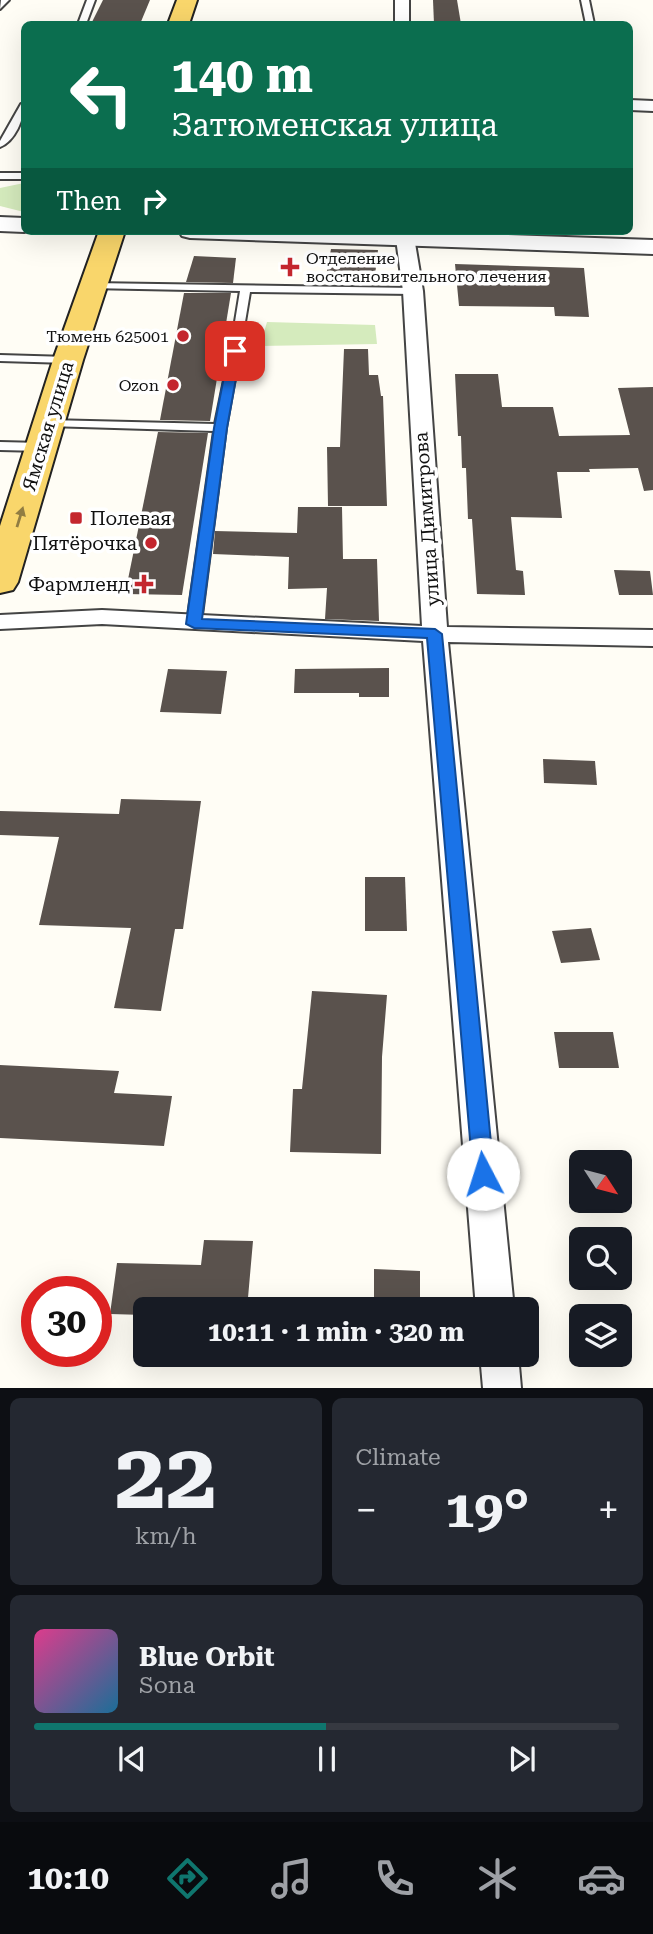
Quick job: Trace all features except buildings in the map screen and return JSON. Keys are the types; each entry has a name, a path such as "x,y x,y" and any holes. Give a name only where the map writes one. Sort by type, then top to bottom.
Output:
{"main road":[{"path":"180,21 187,0"},
{"name":"Ямская улица","path":"0,582 68,360 111,235"}],"street":[{"path":"401,0 401,21"},
{"path":"633,105 653,106"},
{"path":"0,224 21,225"},
{"path":"404,235 653,247"},
{"name":"улица Димитрова","path":"404,235 413,291 435,634 494,1297"},
{"path":"0,622 102,617 194,624 435,634 653,638"},
{"path":"500,1367 502,1388"}],"lane":[{"path":"0,8 5,0"},
{"path":"83,21 91,0"},
{"path":"585,0 589,21"},
{"path":"0,144 6,141 21,112"},
{"path":"0,176 21,176"},
{"path":"92,286 413,291"},
{"path":"238,334 246,288"},
{"path":"194,624 220,428 235,351"},
{"path":"0,358 68,360"},
{"path":"0,446 45,435 220,428"}],"green space":[{"path":"21,184 21,211 0,206 0,188"},
{"path":"267,322 375,325 377,344 260,346"}],"place":[{"name":"Отделение восстановительного лечения","path":"290,267"},
{"name":"Тюмень 625001","path":"183,336"},
{"name":"Ozon","path":"173,385"},
{"name":"Полевая","path":"76,518"},
{"name":"Пятёрочка","path":"151,543"},
{"name":"Фармленд","path":"144,584"}],"route":[{"path":"235,351 220,428 194,624 435,634 483,1174"}]}
